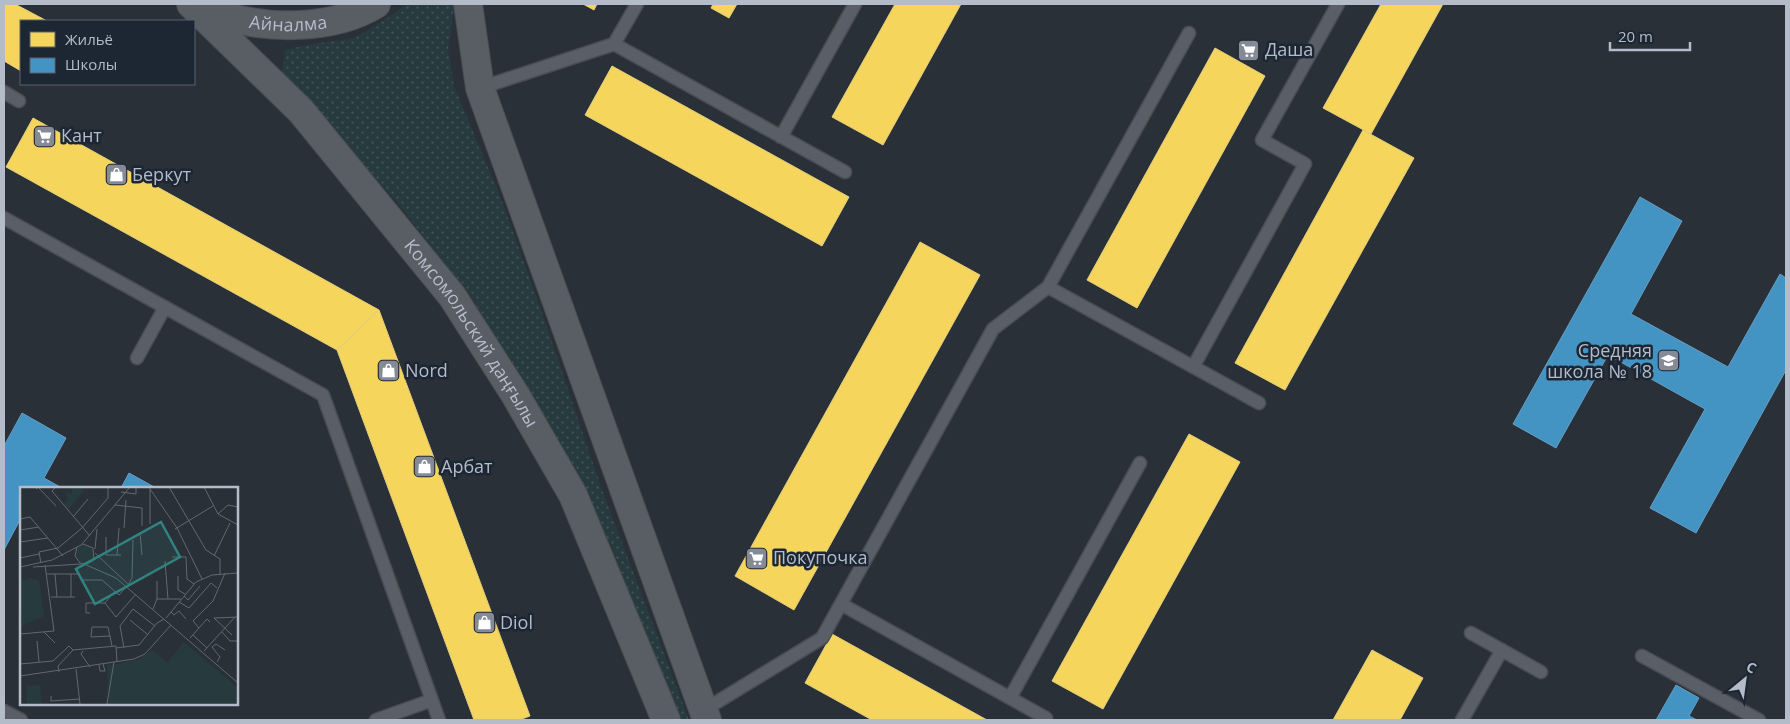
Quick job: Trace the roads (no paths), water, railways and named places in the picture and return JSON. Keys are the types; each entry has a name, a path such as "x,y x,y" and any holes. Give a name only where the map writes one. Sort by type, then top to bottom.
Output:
{"street":[{"name":"Комсомольский даңғылы","path":"190,4 301,111 452,296 516,396 573,495 666,720"},
{"name":"Айналма","path":"201,4 221,14 269,25 318,24 366,10 376,4"},
{"path":"468,4 480,88 705,715"}],"lane":[{"path":"480,88 614,44 637,4"},
{"path":"781,136 855,4"},
{"path":"1193,367 1305,164 1262,140 1338,4"},
{"path":"705,715 822,638 993,330 1048,287 1189,34"},
{"path":"614,44 845,172"},
{"path":"4,92 19,101"},
{"path":"4,218 323,395 439,720"},
{"path":"1048,287 1259,403"},
{"path":"137,358 165,307"},
{"path":"1010,698 1140,463"},
{"path":"841,604 1046,718"},
{"path":"1471,633 1541,672"},
{"path":"1462,720 1502,650"},
{"path":"1642,656 1759,720"},
{"path":"376,720 432,700"},
{"path":"4,711 20,720"}],"place":[{"name":"Даша","path":"1249,50"},
{"name":"Кант","path":"45,136"},
{"name":"Беркут","path":"116,175"},
{"name":"Средняя школа № 18","path":"1668,361"},
{"name":"Nord","path":"389,371"},
{"name":"Арбат","path":"425,467"},
{"name":"Покупочка","path":"757,558"},
{"name":"Diol","path":"484,623"}]}
